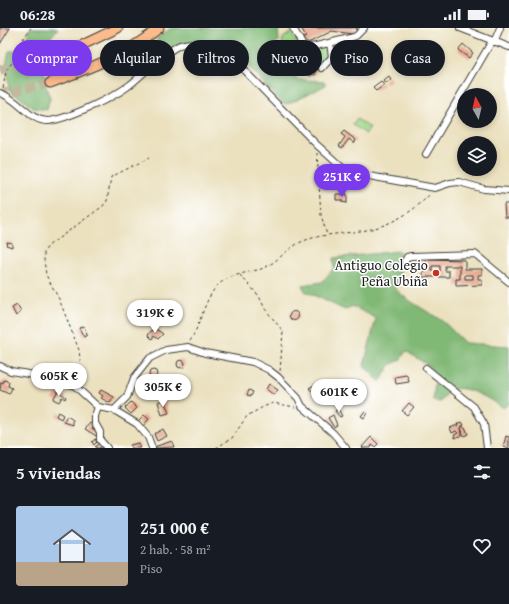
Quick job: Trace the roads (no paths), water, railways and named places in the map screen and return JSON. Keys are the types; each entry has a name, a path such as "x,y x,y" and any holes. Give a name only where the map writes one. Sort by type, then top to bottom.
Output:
{"highway":[{"path":"92,40 118,28"},
{"path":"50,83 92,67 133,46 159,28"}],"street":[{"path":"292,28 298,39 307,47 330,42"},
{"path":"339,40 356,36 364,28"},
{"path":"460,28 509,48"},
{"path":"426,154 500,28"},
{"path":"2,94 16,101 35,118 48,121 58,119 107,99 126,88 180,45 213,45 226,52 317,145 347,172 435,188 450,183 459,182 484,189 509,191"},
{"path":"322,68 330,59"},
{"path":"405,261 411,256 475,254 509,282"},
{"path":"114,410 126,397 134,378 150,358 166,350 188,347 205,353 253,362 278,377 298,398 302,406 333,433 346,448"},
{"path":"0,366 10,372 56,379 75,386 98,407 114,410 137,424 144,430 152,448"},
{"path":"426,368 474,407 484,424 487,448"},
{"path":"98,407 95,416 95,423 100,432 100,440 107,448"}],"tunnel":[{"path":"0,70 12,67"},
{"path":"0,94 50,83"}],"place":[{"name":"Antiguo Colegio Peña Ubiña","path":"436,273"}]}
